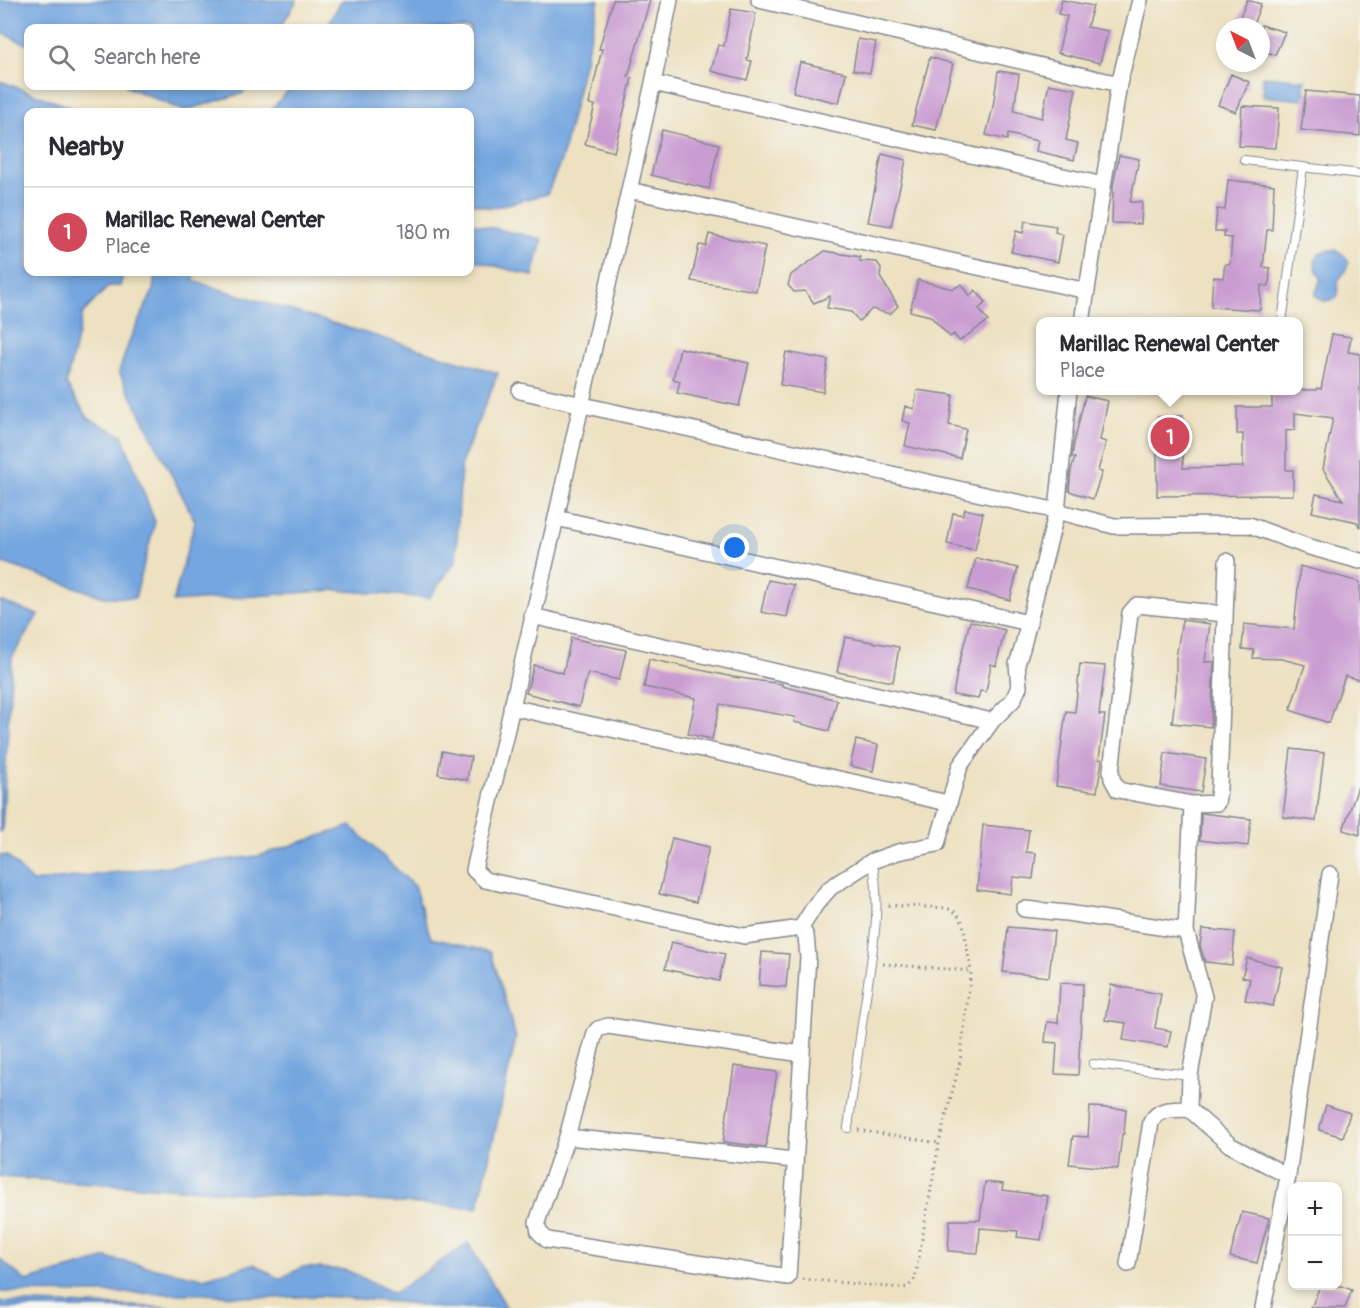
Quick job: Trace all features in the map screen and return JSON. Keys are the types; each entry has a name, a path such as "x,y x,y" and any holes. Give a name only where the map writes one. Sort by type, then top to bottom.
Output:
{"street":[{"path":"670,0 556,518 474,870 485,880 744,936 801,928"},
{"path":"759,0 809,6 1119,84"},
{"path":"1083,317 1119,84 1140,0"},
{"path":"653,83 1103,185"},
{"path":"629,190 1087,291"},
{"path":"520,391 1057,511 1114,526 1249,525 1306,546 1360,561"},
{"path":"801,928 816,904 830,888 872,861 937,843 960,766 992,721 1013,700 1019,687 1017,664 1057,511 1069,395"},
{"path":"556,518 1029,623"},
{"path":"1225,614 1137,604 1130,613 1111,771 1112,779 1118,790 1192,804 1217,803 1225,614 1227,561"},
{"path":"532,616 992,721"},
{"path":"511,707 948,803"},
{"path":"1189,1109 1190,1075 1204,997 1186,931 1192,804"},
{"path":"1263,1308 1288,1176 1330,874"},
{"path":"1024,909 1067,913 1186,931"},
{"path":"801,928 806,936 808,957 802,1054 794,1160 788,1277 547,1240 539,1232 537,1222 567,1137 595,1033 603,1027 802,1054"},
{"path":"1128,1264 1151,1122 1163,1110 1189,1109 1230,1145 1288,1176"},
{"path":"567,1137 794,1160"}],"lane":[{"path":"1244,160 1360,174"},
{"path":"1283,317 1304,167"},
{"path":"848,1128 871,963 877,882 872,861"},
{"path":"1093,1064 1190,1075"}],"path":[{"path":"788,1277 901,1288 908,1287 915,1279 939,1143 960,1062 971,971 963,923 957,913 947,908 876,904"},
{"path":"871,963 971,971"},
{"path":"848,1128 939,1143"}],"water":[{"path":"0,0 297,0 282,24 24,24 24,43 0,32"},
{"path":"342,0 599,0 562,158 547,194 491,208 474,204 474,108 273,108 288,90 474,90 474,24 328,24"},
{"path":"1263,76 1305,80 1303,100 1263,96"},
{"path":"0,81 72,108 24,108 24,276 123,276 120,286 109,286 83,313 66,384 88,418 122,435 155,522 135,598 104,597 0,562"},
{"path":"134,90 245,90 243,93 194,108 177,108"},
{"path":"474,224 542,239 533,276 474,260"},
{"path":"1335,250 1345,257 1348,264 1338,281 1336,299 1323,301 1315,295 1321,278 1315,262 1323,252"},
{"path":"155,276 195,276 193,281 498,373 461,464 456,561 429,598 336,590 173,602 195,521 119,372 130,339 153,291"},
{"path":"0,601 38,615 12,657 2,831 0,832"},
{"path":"351,826 414,886 431,938 491,952 516,1038 478,1208 0,1177 0,855 8,856 32,882 258,856"},
{"path":"468,1243 507,1308 438,1308 408,1303 320,1296 271,1298 202,1294 0,1292 0,1259 26,1281 107,1258 203,1278 254,1264 279,1279 303,1267 346,1270 394,1293"},
{"path":"0,1302 185,1308 0,1308"}],"building":[{"path":"613,0 650,0 628,77 632,78 614,152 585,144 595,105 589,104 602,49 599,49"},
{"path":"1062,0 1093,6 1087,27 1108,31 1100,63 1058,53 1067,16 1058,14"},
{"path":"1247,0 1261,4 1256,18 1240,18"},
{"path":"731,9 756,13 747,60 752,61 747,80 711,71 718,45 724,46"},
{"path":"1270,28 1285,32 1275,55 1270,53"},
{"path":"858,39 876,42 870,73 853,70"},
{"path":"930,57 953,64 936,130 912,125"},
{"path":"800,62 846,73 839,103 793,92"},
{"path":"998,71 1019,74 1014,111 1042,118 1049,84 1076,89 1066,140 1078,143 1074,160 1036,151 1038,141 1008,134 1007,140 986,135"},
{"path":"1231,74 1249,82 1236,112 1218,105"},
{"path":"1306,91 1360,96 1360,136 1301,130"},
{"path":"1242,106 1279,108 1276,148 1239,146"},
{"path":"662,130 719,144 709,189 651,175"},
{"path":"882,154 906,160 891,226 868,222"},
{"path":"1119,155 1139,159 1130,202 1142,202 1141,224 1112,223 1113,186"},
{"path":"1228,180 1274,185 1272,230 1267,230 1263,267 1270,268 1269,286 1261,285 1260,310 1211,307 1213,277 1223,278 1225,264 1230,264 1232,238 1224,237 1225,231 1215,231 1217,209 1225,210"},
{"path":"1025,221 1056,226 1055,232 1063,235 1058,262 1011,252 1016,231 1023,233"},
{"path":"709,234 765,246 756,291 691,281 699,245 706,246"},
{"path":"825,251 860,257 860,261 877,262 881,268 880,277 898,306 890,314 872,309 859,321 851,312 827,308 830,296 814,303 805,291 794,292 788,285 791,275"},
{"path":"918,280 953,289 962,284 970,296 975,290 986,302 979,309 988,321 959,341 954,334 950,337 930,316 910,311"},
{"path":"1332,334 1351,337 1348,352 1360,354 1360,528 1357,522 1312,512 1316,494 1343,500 1323,469 1333,418 1295,413 1295,430 1286,431 1286,470 1293,470 1293,495 1157,496 1157,417 1183,416 1183,468 1243,467 1243,434 1237,434 1237,407 1272,407 1272,395 1303,395 1303,390 1321,389"},
{"path":"680,348 749,363 739,406 677,393 680,381 673,379"},
{"path":"786,352 828,360 823,392 780,385"},
{"path":"917,390 953,395 949,425 966,429 960,458 905,446 910,423 902,421 905,406 914,409"},
{"path":"1085,396 1108,401 1100,440 1106,442 1098,471 1102,472 1093,499 1069,491 1075,458 1072,457 1074,443"},
{"path":"965,509 983,513 975,550 947,544 953,513 963,515"},
{"path":"976,558 1018,568 1010,600 968,589"},
{"path":"1300,566 1360,582 1360,680 1345,676 1329,723 1290,710 1305,665 1282,659 1253,658 1254,650 1242,649 1244,624 1294,629"},
{"path":"768,580 794,585 787,617 761,612"},
{"path":"1182,620 1210,624 1205,662 1214,662 1211,727 1172,723 1176,688 1176,658"},
{"path":"970,621 1005,630 996,666 991,664 986,692 980,691 978,699 953,695"},
{"path":"845,637 899,647 893,682 837,672"},
{"path":"571,638 626,650 619,680 588,673 579,707 526,693 534,665 563,673"},
{"path":"649,659 733,677 782,684 782,686 837,700 829,731 794,722 795,717 720,704 712,739 688,734 696,698 644,687"},
{"path":"1080,664 1105,666 1099,715 1105,715 1097,792 1056,786 1066,711 1075,712"},
{"path":"856,740 878,745 873,771 850,766"},
{"path":"1291,749 1324,753 1316,821 1283,817"},
{"path":"442,751 471,757 467,780 438,774"},
{"path":"1165,753 1206,759 1201,792 1161,786"},
{"path":"1358,787 1360,787 1360,835 1343,830"},
{"path":"1201,813 1251,819 1248,846 1200,840"},
{"path":"983,825 1029,830 1026,852 1036,853 1033,879 1013,877 1011,894 977,890"},
{"path":"672,838 709,847 696,902 659,894"},
{"path":"1008,927 1054,931 1049,977 1003,972"},
{"path":"1202,929 1235,932 1232,965 1205,962 1200,946"},
{"path":"671,942 725,954 719,981 665,969"},
{"path":"762,952 789,954 786,987 759,985"},
{"path":"1247,958 1282,967 1273,1006 1245,1000 1250,979 1242,977"},
{"path":"1060,983 1083,984 1078,1075 1055,1074 1057,1043 1045,1042 1047,1022 1058,1023"},
{"path":"1111,985 1161,994 1155,1028 1171,1031 1168,1047 1123,1040 1126,1023 1105,1020"},
{"path":"734,1066 777,1072 766,1147 723,1142"},
{"path":"1326,1105 1350,1113 1343,1137 1319,1130"},
{"path":"1090,1107 1126,1109 1118,1169 1069,1164 1073,1136 1088,1137"},
{"path":"985,1182 1003,1184 1002,1190 1048,1196 1041,1240 1017,1237 1018,1231 980,1228 978,1253 948,1251 950,1220 980,1220"},
{"path":"1242,1212 1269,1218 1257,1263 1230,1257"},
{"path":"1342,1286 1352,1290 1345,1308 1311,1308 1318,1290 1342,1290"}],"place":[{"name":"Marillac Renewal Center","path":"1170,437"}]}
